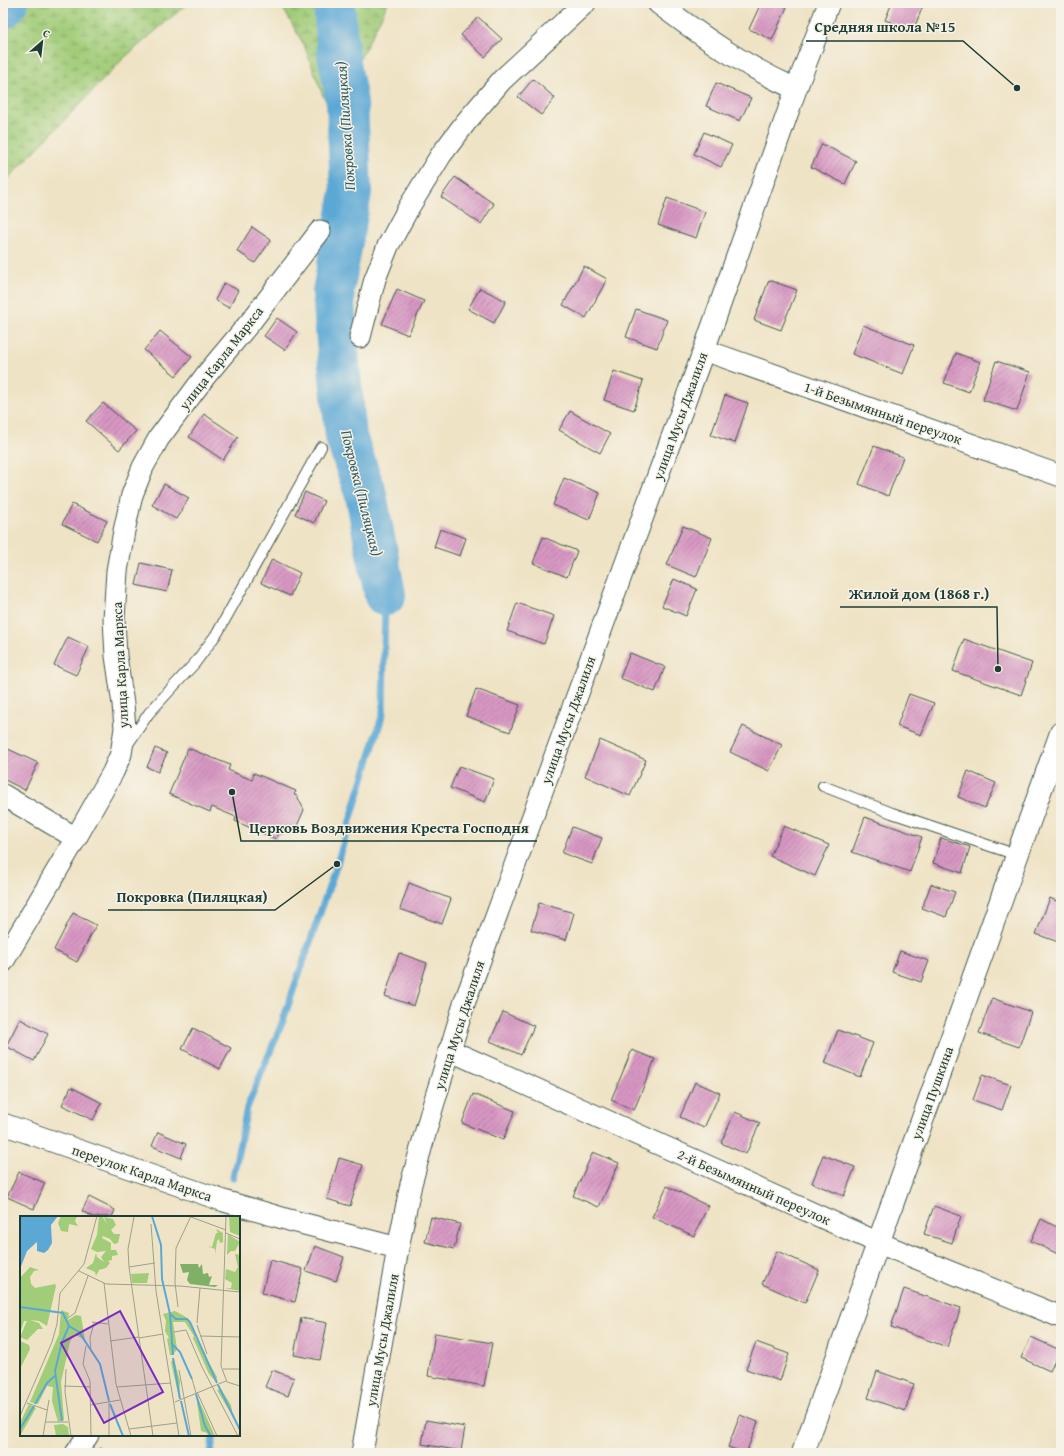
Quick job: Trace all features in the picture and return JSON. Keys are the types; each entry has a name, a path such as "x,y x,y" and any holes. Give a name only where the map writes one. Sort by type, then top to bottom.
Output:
{"street":[{"path":"360,337 375,278 388,246 409,207 441,155 466,122 502,80 585,3"},
{"path":"658,3 709,42 777,81 796,89"},
{"name":"улица Мусы Джалиля","path":"362,1453 398,1248 411,1184 449,1050 468,993 704,350 796,89 829,3"},
{"name":"улица Карла Маркса","path":"3,962 76,838 113,772 121,754 125,728 116,656 114,619 117,571 132,494 143,467 159,438 206,375 252,320 320,231"},
{"name":"1-й Безымянный переулок","path":"704,350 1061,476"},
{"name":"улица Пушкина","path":"803,1453 1061,733"},
{"path":"3,795 76,838"},
{"name":"2-й Безымянный переулок","path":"449,1050 879,1243 1061,1317"},
{"name":"переулок Карла Маркса","path":"3,1124 220,1209 289,1220 398,1248"},
{"path":"76,1453 87,1436"}],"lane":[{"path":"121,754 149,713 194,663 218,632 321,447"},
{"path":"823,786 892,813 1017,855"}],"green space":[{"path":"3,3 188,3 124,58 3,184"},
{"path":"280,3 388,3 360,59 349,141 323,96 304,45"}],"building":[{"path":"761,3 778,3 787,7 772,40 749,29"},
{"path":"892,3 924,3 913,31 885,20"},
{"path":"478,17 502,39 485,57 461,35"},
{"path":"533,79 555,98 541,115 518,97"},
{"path":"716,83 751,98 740,121 706,106"},
{"path":"704,132 732,145 721,167 694,154"},
{"path":"822,144 856,161 845,184 811,167"},
{"path":"455,177 494,204 481,224 441,197"},
{"path":"667,198 705,212 696,238 658,225"},
{"path":"252,227 271,240 255,263 237,251"},
{"path":"584,266 607,279 586,318 563,305"},
{"path":"769,280 797,290 781,330 754,320"},
{"path":"224,283 238,290 229,308 215,300"},
{"path":"480,288 506,301 494,323 468,309"},
{"path":"397,289 424,301 408,335 382,324"},
{"path":"636,309 667,320 657,348 626,337"},
{"path":"277,318 297,332 285,350 264,336"},
{"path":"863,325 914,345 903,374 852,354"},
{"path":"160,331 192,357 176,376 144,350"},
{"path":"956,353 980,362 969,392 944,383"},
{"path":"996,361 1030,372 1017,411 983,400"},
{"path":"614,371 643,381 634,410 604,400"},
{"path":"725,395 748,403 735,443 711,435"},
{"path":"103,403 136,431 119,450 86,421"},
{"path":"570,411 610,434 600,453 559,430"},
{"path":"204,414 238,437 223,460 189,437"},
{"path":"874,446 903,457 888,496 859,484"},
{"path":"564,478 600,493 589,520 553,505"},
{"path":"164,484 189,498 176,519 152,505"},
{"path":"305,492 324,501 314,523 295,514"},
{"path":"72,504 107,521 97,541 62,524"},
{"path":"683,526 712,538 696,577 667,565"},
{"path":"440,529 466,538 460,556 434,547"},
{"path":"543,537 577,551 567,577 533,563"},
{"path":"272,559 300,573 290,596 261,583"},
{"path":"141,563 172,570 167,592 136,585"},
{"path":"674,579 697,589 686,616 662,606"},
{"path":"517,603 554,616 544,644 507,631"},
{"path":"68,637 89,647 76,675 54,665"},
{"path":"964,639 1032,663 1021,695 953,671"},
{"path":"630,653 665,667 655,692 620,678"},
{"path":"476,689 520,705 510,732 466,716"},
{"path":"909,694 934,703 921,735 897,726"},
{"path":"743,726 782,745 769,771 730,752"},
{"path":"600,740 646,760 630,796 585,776"},
{"path":"6,748 38,763 25,790 3,779 3,754"},
{"path":"155,748 167,753 158,772 147,767"},
{"path":"188,748 230,765 228,770 252,780 254,773 296,791 294,795 297,796 304,810 296,828 281,834 278,833 276,839 235,821 236,817 212,807 210,812 169,794"},
{"path":"459,766 494,779 485,802 450,788"},
{"path":"968,771 996,783 985,808 958,797"},
{"path":"865,817 922,837 910,872 852,852"},
{"path":"784,826 829,845 815,876 770,856"},
{"path":"572,827 602,838 592,864 562,853"},
{"path":"941,838 970,847 962,873 933,863"},
{"path":"409,883 451,899 442,924 400,909"},
{"path":"931,884 955,892 946,917 922,908"},
{"path":"1050,898 1061,903 1061,943 1036,934"},
{"path":"539,903 574,913 566,940 531,930"},
{"path":"73,913 96,925 77,962 54,950"},
{"path":"900,951 929,961 921,982 892,972"},
{"path":"399,953 427,963 414,1006 385,996"},
{"path":"992,998 1031,1012 1019,1047 979,1033"},
{"path":"503,1012 534,1026 521,1055 490,1041"},
{"path":"20,1019 48,1034 34,1061 6,1046"},
{"path":"193,1028 231,1048 220,1069 182,1049"},
{"path":"838,1030 873,1043 860,1077 825,1063"},
{"path":"632,1050 655,1059 634,1110 611,1100"},
{"path":"982,1075 1011,1085 1002,1110 973,1100"},
{"path":"695,1082 720,1093 704,1128 680,1117"},
{"path":"71,1087 102,1103 93,1120 62,1105"},
{"path":"473,1094 515,1111 503,1140 462,1123"},
{"path":"735,1112 760,1123 746,1154 721,1143"},
{"path":"158,1132 186,1144 181,1158 152,1146"},
{"path":"593,1152 619,1163 599,1207 573,1196"},
{"path":"823,1155 855,1167 844,1196 812,1183"},
{"path":"339,1158 363,1165 350,1206 327,1199"},
{"path":"19,1172 45,1183 34,1209 7,1197"},
{"path":"667,1186 708,1206 694,1236 652,1217"},
{"path":"89,1197 115,1210 112,1216 91,1216 82,1211"},
{"path":"934,1206 961,1216 952,1243 924,1234"},
{"path":"431,1217 460,1224 454,1249 425,1242"},
{"path":"1041,1219 1061,1229 1060,1255 1031,1241"},
{"path":"315,1246 344,1257 336,1281 306,1271"},
{"path":"777,1251 819,1270 805,1303 762,1284"},
{"path":"270,1260 303,1269 295,1302 262,1293"},
{"path":"904,1289 961,1308 947,1347 891,1327"},
{"path":"301,1318 327,1323 320,1360 294,1355"},
{"path":"435,1333 492,1343 484,1386 428,1376"},
{"path":"1031,1337 1060,1350 1050,1371 1021,1358"},
{"path":"756,1342 789,1354 780,1381 746,1369"},
{"path":"272,1370 294,1378 288,1396 265,1387"},
{"path":"877,1371 914,1384 905,1411 868,1398"},
{"path":"740,1415 758,1422 746,1453 728,1447"},
{"path":"426,1420 465,1427 461,1451 422,1444"},
{"path":"100,1448 111,1453 98,1453"}],"waterway":[{"path":"3,8 7,3"},
{"name":"Покровка (Пиляцкая)","path":"334,3 338,53 347,103 351,192 333,292 339,366 346,437 366,495 385,595"},
{"name":"Покровка (Пиляцкая)","path":"233,1177 247,1108 282,1023 337,864 383,713 385,595"},
{"name":"Покровка (Пиляцкая)","path":"211,1453 213,1436"}],"place":[{"name":"Средняя школа №15","path":"1017,88"},
{"name":"Жилой дом (1868 г.)","path":"998,669"},
{"name":"Церковь Воздвижения Креста Господня","path":"232,792"},
{"name":"Покровка (Пиляцкая)","path":"337,864"}]}
